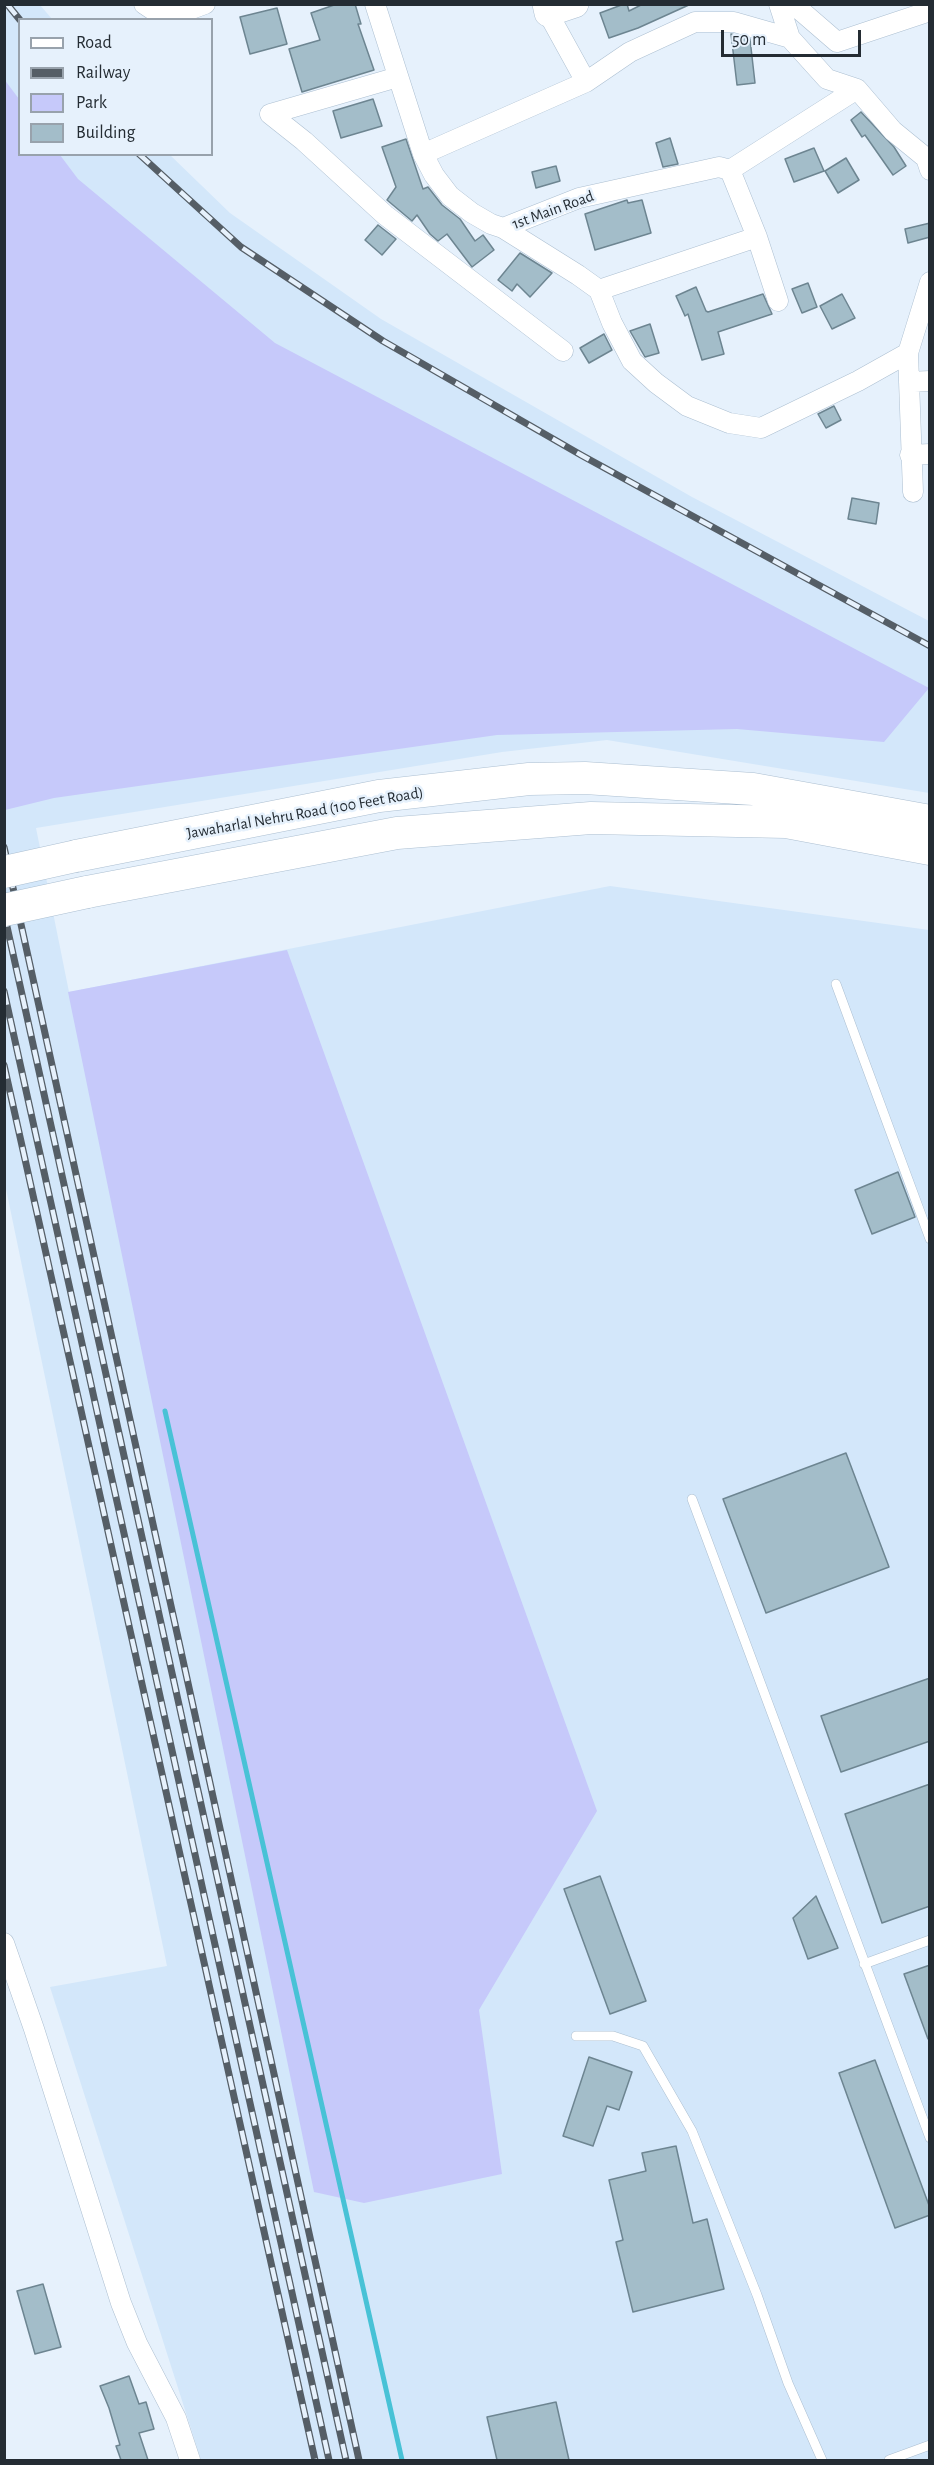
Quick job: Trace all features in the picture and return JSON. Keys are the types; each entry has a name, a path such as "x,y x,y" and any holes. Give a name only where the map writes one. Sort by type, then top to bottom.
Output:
{"main road":[{"name":"Jawaharlal Nehru Road (100 Feet Road)","path":"4,872 380,796 529,779 585,778 753,789 930,821"},
{"path":"4,910 397,833 591,818 786,822 930,849"}],"street":[{"path":"144,4 156,12 175,15 205,4"},
{"name":"1st Main Road","path":"375,4 423,154 434,175 450,196 472,213 503,228 579,198 708,169 719,167 730,170"},
{"path":"575,4 547,9 586,82"},
{"path":"779,4 790,38 827,79 857,89 893,131 928,161"},
{"path":"793,4 837,42 930,11"},
{"path":"423,154 586,82 630,52 695,22 734,22 790,38"},
{"path":"398,77 270,114 304,141 385,215 563,351"},
{"path":"778,301 757,237 730,170 857,89"},
{"path":"503,228 599,290 632,362 656,383 687,406 729,423 762,428 858,381 908,353"},
{"path":"599,290 757,237"},
{"path":"913,492 920,455 909,382 908,353 930,282"},
{"path":"909,382 930,381"},
{"path":"4,1943 34,2028 121,2303 137,2343 176,2418 190,2460"}],"lane":[{"path":"836,984 930,1239"},
{"path":"692,1499 930,2138"},
{"path":"864,1964 930,1940"},
{"path":"576,2037 613,2036 643,2046 692,2131 758,2295 788,2383 822,2460"},
{"path":"889,2460 930,2445"}],"shaded area":[{"path":"4,5 40,5 51,18 18,18 18,156 171,156 230,213 381,319 692,497 929,621 929,793 607,740 502,752 36,828 69,992 610,886 929,930 929,2460 201,2460 50,1987 167,1966 5,1184"}],"green space":[{"path":"4,79 18,98 18,156 61,156 78,179 275,343 929,688 884,742 737,729 497,735 54,798 5,810"},
{"path":"287,950 597,1811 479,2010 502,2174 364,2203 314,2192 68,992"}],"building":[{"path":"337,4 355,4 361,24 358,24 374,70 302,92 289,49 320,40 311,13"},
{"path":"627,4 629,11 643,4 691,4 638,28 609,38 600,13"},
{"path":"277,8 287,44 250,54 240,17"},
{"path":"731,34 750,39 755,83 737,85"},
{"path":"373,99 382,126 341,138 333,111"},
{"path":"861,112 894,147 906,166 893,175 865,135 862,137 851,120"},
{"path":"670,138 678,164 663,167 656,143"},
{"path":"406,139 423,189 428,187 442,205 460,219 475,241 483,235 494,250 472,267 447,234 438,241 430,234 417,215 412,221 387,200 396,187 382,147"},
{"path":"814,148 824,171 794,182 785,159"},
{"path":"846,158 859,180 838,193 825,171"},
{"path":"556,166 560,181 536,188 532,172"},
{"path":"627,200 628,203 642,200 651,233 595,250 585,214"},
{"path":"930,223 930,237 908,243 905,229"},
{"path":"378,225 396,239 382,255 365,240"},
{"path":"520,253 552,273 530,297 517,284 512,291 498,280"},
{"path":"808,283 817,307 802,313 792,289"},
{"path":"696,287 708,312 763,294 772,314 718,332 724,354 702,360 688,314 685,316 676,296"},
{"path":"842,294 855,318 832,329 820,306"},
{"path":"650,324 659,353 645,357 630,331"},
{"path":"604,334 612,350 589,363 580,348"},
{"path":"834,406 841,420 826,428 818,414"},
{"path":"852,498 879,503 876,524 848,519"},
{"path":"898,1172 915,1217 872,1234 855,1190"},
{"path":"846,1453 889,1567 766,1613 723,1499"},
{"path":"930,1678 930,1741 841,1772 821,1716"},
{"path":"930,1784 930,1906 882,1923 845,1814"},
{"path":"600,1876 646,2001 610,2014 564,1889"},
{"path":"816,1896 838,1948 808,1959 793,1918"},
{"path":"930,1965 930,2039 928,2039 904,1974"},
{"path":"589,2057 632,2072 619,2110 607,2106 593,2146 563,2136"},
{"path":"875,2060 930,2208 930,2215 895,2228 839,2073"},
{"path":"676,2146 693,2223 707,2219 724,2289 633,2312 616,2242 623,2240 609,2180 646,2171 642,2153"},
{"path":"43,2284 61,2347 35,2354 17,2291"},
{"path":"129,2376 139,2404 146,2402 154,2429 139,2433 148,2460 121,2460 116,2446 120,2445 100,2386"},
{"path":"556,2402 569,2460 497,2460 487,2417"}],"waterway":[{"path":"165,1411 402,2460"}],"railway":[{"path":"7,4 18,18"},
{"path":"141,156 241,247 383,341 581,455 930,646"},
{"path":"4,847 359,2460"},
{"path":"4,913 346,2460"},
{"path":"4,991 329,2460"},
{"path":"4,1065 315,2460"}]}
